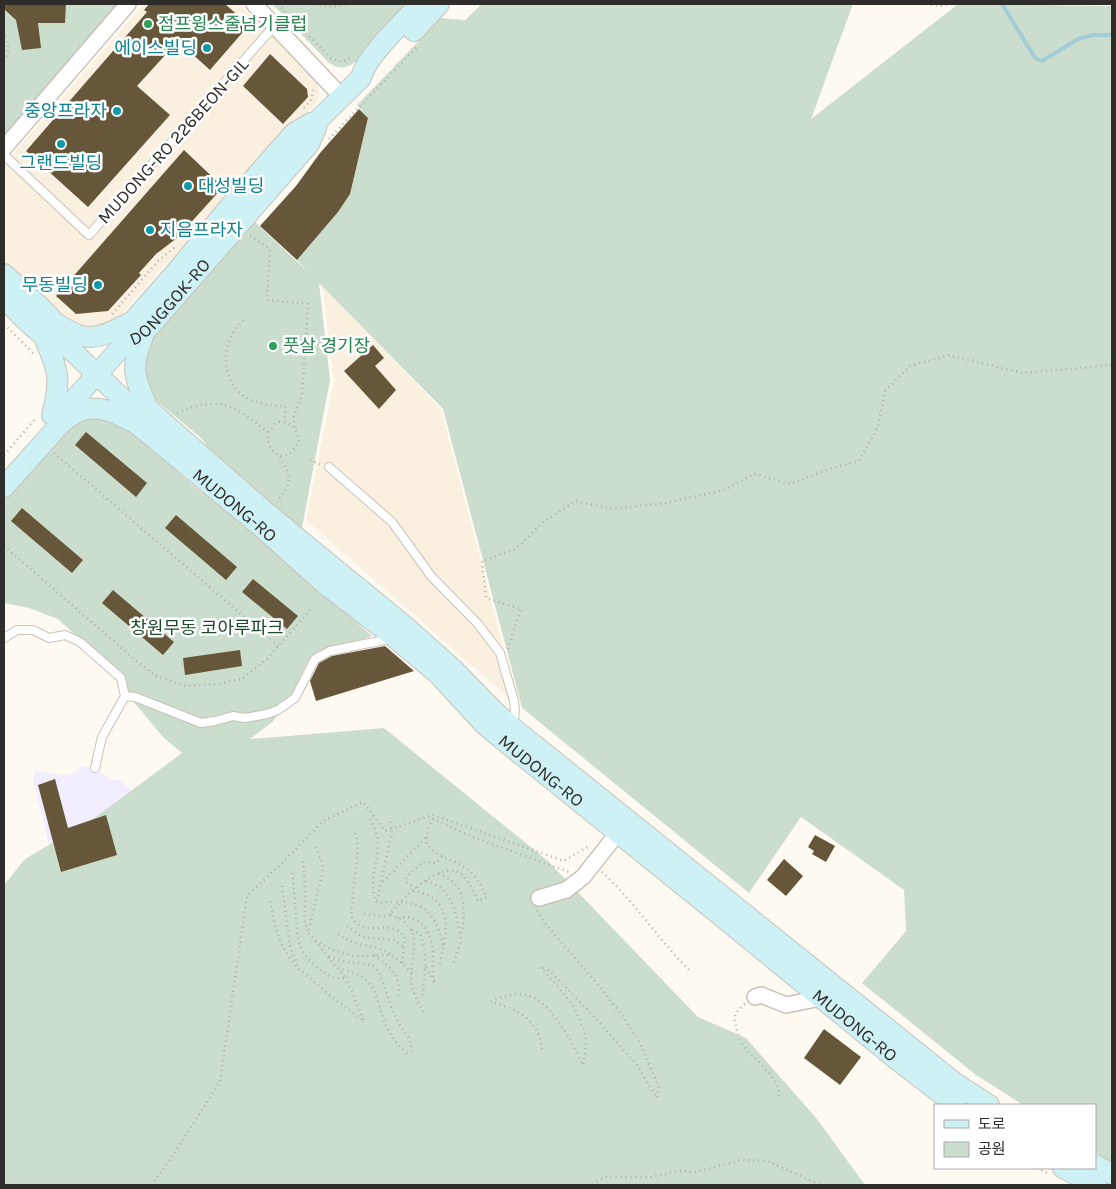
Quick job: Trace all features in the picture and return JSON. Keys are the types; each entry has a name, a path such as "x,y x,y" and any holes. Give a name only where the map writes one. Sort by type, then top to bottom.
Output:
{"main road":[{"name":"DONGGOK-RO","path":"50,418 70,404 126,342 131,341 139,326 309,144 316,128 308,117 342,97 361,78 371,58 420,4"},
{"name":"DONGGOK-RO","path":"361,78 367,77 381,67 439,4"},
{"name":"MUDONG-RO","path":"4,274 50,330"},
{"name":"MUDONG-RO","path":"4,298 50,330 64,335 67,346 126,402 324,583 393,636 438,674 484,724 617,834 896,1059 955,1104"},
{"path":"4,470 50,418 83,410 96,409 142,416 134,368 139,326 95,336 79,336 50,330 57,367 58,393 50,418 4,487"},
{"name":"MUDONG-RO","path":"142,416 268,514 406,627 454,670 513,728 955,1083 987,1104"},
{"path":"1096,1166 1112,1174"},
{"path":"1072,1176 1096,1185"}],"street":[{"path":"4,148 128,4"},
{"path":"254,4 342,97"},
{"path":"539,898 566,890 583,877 617,834"},
{"path":"754,997 761,994 786,1005 821,998"}],"lane":[{"name":"MUDONG-RO 226BEON-GIL","path":"4,155 89,235 275,26"},
{"name":"MUDONG-RO","path":"328,467 392,522 431,576 478,624 500,653 516,710 513,728"},
{"path":"4,638 17,630 34,630 49,638 65,635 80,642 121,678 125,696 102,737 95,768"},
{"path":"125,696 135,697 200,723 233,716 245,718 267,714 278,710 294,698 315,659 330,651 384,640 393,636"}],"path":[{"path":"278,4 331,58 343,62 352,57"},
{"path":"315,4 326,7 347,4"},
{"path":"926,4 941,6 951,4"},
{"path":"4,36 8,44 8,53 4,61"},
{"path":"324,145 416,47"},
{"path":"308,117 313,90"},
{"path":"243,233 270,250 267,300 308,304 302,395 293,418 296,429 299,442 290,454 280,456 274,453 268,442 268,432 275,424 285,422 291,424 296,429"},
{"path":"110,316 159,260 176,246"},
{"path":"243,320 236,327 226,346 227,376 235,390 255,402 270,406 285,406 285,422"},
{"path":"4,324 35,356"},
{"path":"511,656 508,647 522,609 486,598 482,561 516,549 543,522 576,501 613,510 666,502 724,490 754,474 790,484 829,468 859,461 878,427 885,391 910,366 948,355 1022,372 1112,365"},
{"path":"184,420 177,413 194,406 216,403 225,404 246,415 268,432"},
{"path":"4,455 50,418"},
{"path":"53,452 278,646"},
{"path":"275,506 286,490 288,482 288,472 282,464 280,456"},
{"path":"4,546 132,658 156,676 186,686 217,684 242,679 267,659 310,610"},
{"path":"151,1185 170,1160 220,1082 247,896 323,821 364,802 385,831 433,815 564,861 596,842"},
{"path":"370,819 376,832 378,844 372,880 373,895 377,903"},
{"path":"390,915 400,902 414,890 442,871 455,871 463,876 470,884 478,901 487,897 477,878 466,868 432,851 426,842 426,837 433,819 473,837 583,877"},
{"path":"377,903 392,829 390,820"},
{"path":"355,833 358,846 351,916 356,923 368,929 387,926 402,933 405,938 402,964"},
{"path":"382,883 426,837"},
{"path":"308,933 323,870 321,858 315,847"},
{"path":"439,967 444,948 446,924 442,909 436,899 426,893 414,890 406,882 406,877 423,862 436,863 442,857"},
{"path":"270,901 278,939 286,954 299,969 364,1021 346,978 308,933 304,918 306,900 303,861"},
{"path":"593,864 617,885 673,954 689,970"},
{"path":"292,873 300,945 321,972 336,979 346,978"},
{"path":"438,873 456,884 462,895 461,938 453,965"},
{"path":"426,881 436,884 446,891 456,914 461,938"},
{"path":"282,886 290,946 299,969"},
{"path":"539,898 535,908 544,922 600,987 622,1015 641,1045 659,1088 657,1098 636,1065 594,1016 550,971 540,967 576,1012 583,1029 586,1046 583,1065 562,1027 552,1012 541,1002 526,996 511,995 492,1002 512,1008 527,1018 537,1031 542,1051"},
{"path":"377,903 411,902 420,906 432,915 439,928 444,948"},
{"path":"364,914 390,915 398,918 412,930 415,947 412,989 423,1012"},
{"path":"398,918 407,916 415,919 421,924 430,938 433,951 432,972 434,981 425,966"},
{"path":"347,926 362,937 394,940 404,947"},
{"path":"412,930 420,934 424,943 425,966 422,997"},
{"path":"338,934 354,944 369,944 383,949 394,956 412,973"},
{"path":"314,940 346,954 394,956"},
{"path":"374,955 393,971 398,979 398,996"},
{"path":"329,957 373,966 380,974 393,1012 410,1040 412,1051 407,1053 398,1046 389,1033 382,1017 376,994 368,981 356,974 338,968"},
{"path":"754,997 738,1010 734,1018 740,1038 751,1055 768,1071 779,1092 779,1097"},
{"path":"592,1185 606,1177 651,1177 677,1171 696,1172 742,1160 767,1161 821,1185"},
{"path":"954,1185 962,1185"}],"shaded area":[{"path":"144,4 238,4 312,72 318,85 319,97 311,109 185,249 166,263 123,313 109,326 92,332 64,319 4,262 4,164"},
{"path":"322,285 441,409 519,707 306,520 334,381"},
{"path":"83,766 95,768 111,780 120,780 136,794 57,877 33,781 36,771 64,776 70,775"}],"green space":[{"path":"4,4 122,4 4,137"},
{"path":"272,4 409,4 358,60 347,67 340,68 329,63"},
{"path":"482,4 853,4 811,119 958,4 1112,6 1112,1164 1096,1153 1096,1104 1021,1104 976,1075 862,983 906,931 904,890 801,817 749,893 522,708 443,409 319,283 330,380 301,533 219,462 201,438 143,390 144,348 255,222 307,271 297,260 338,212 350,194 368,118 357,105 441,18 465,20"},
{"name":"창원무동 코아루파크","path":"85,415 121,423 200,491 224,503 372,636 313,656 306,665 288,703 272,722 250,739 384,728 548,861 698,1017 746,1038 817,1119 865,1185 4,1185 4,885 25,859 93,819 182,753 164,738 86,645 58,619 29,608 4,603 4,497 51,442"}],"building":[{"path":"4,4 66,4 65,23 38,23 41,48 22,50 16,20 4,9"},
{"path":"149,4 225,4 249,25 210,70 178,41 137,86 170,115 88,207 26,151 147,12 144,10"},
{"path":"270,54 307,89 308,97 283,124 243,86"},
{"path":"359,109 368,118 350,194 338,212 297,260 260,226 296,186 320,153"},
{"path":"184,150 223,187 177,238 156,254 139,273 141,275 108,311 76,314 56,296"},
{"path":"373,345 384,358 375,366 396,390 379,409 344,371"},
{"path":"86,432 147,483 136,497 75,445"},
{"path":"22,508 83,560 72,573 11,521"},
{"path":"176,515 237,567 226,580 165,528"},
{"path":"253,579 298,616 287,629 242,592"},
{"path":"113,590 174,642 163,655 102,603"},
{"path":"385,646 414,671 316,701 310,681 319,663 332,656"},
{"path":"240,650 242,666 185,675 183,658"},
{"path":"55,779 68,828 106,815 117,855 61,872 38,785"},
{"path":"815,835 835,846 826,862 812,854 814,851 808,847"},
{"path":"784,859 803,876 786,896 767,880"},
{"path":"824,1029 861,1057 840,1085 804,1058"}],"waterway":[{"path":"1002,4 1035,58 1042,61 1078,39 1093,35 1112,35"}],"place":[{"name":"점프윙스줄넘기클럽","path":"148,24"},
{"name":"에이스빌딩","path":"207,48"},
{"name":"중앙프라자","path":"117,111"},
{"name":"그랜드빌딩","path":"61,144"},
{"name":"대성빌딩","path":"188,186"},
{"name":"지음프라자","path":"150,230"},
{"name":"무동빌딩","path":"98,285"},
{"name":"풋살 경기장","path":"273,346"}]}
